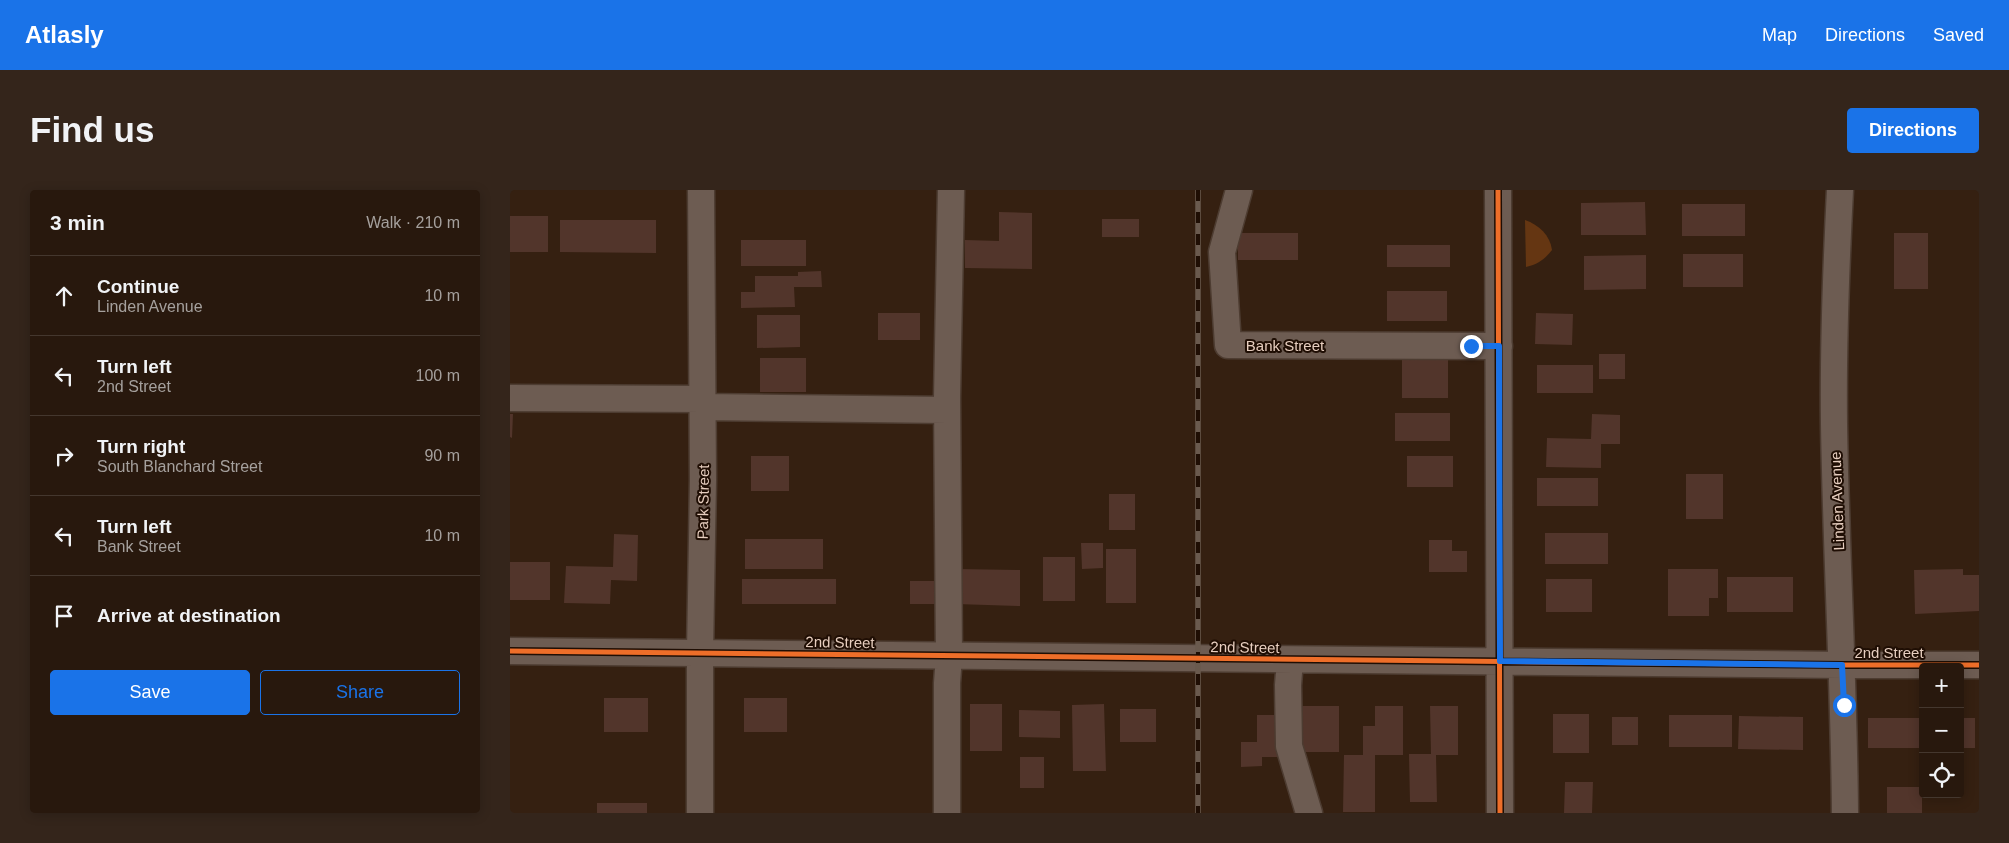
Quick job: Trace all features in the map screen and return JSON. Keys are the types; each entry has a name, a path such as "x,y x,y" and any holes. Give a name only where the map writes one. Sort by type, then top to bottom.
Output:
{"street":[{"name":"Park Street","path":"700,813 703,403 701,190"},
{"path":"948,813 947,410 951,190"},
{"name":"Bank Street","path":"1239,190 1222,252 1228,345 1499,346"},
{"path":"1498,190 1500,813"},
{"name":"Linden Avenue","path":"1840,190 1836,271 1834,423 1844,705 1845,813"},
{"path":"510,398 947,410"},
{"name":"2nd Street","path":"510,650 1290,660 1842,665 1979,664"},
{"path":"1290,660 1288,685 1289,746 1309,813"}],"shaded area":[{"path":"1525,220 1543,231 1549,240 1552,250 1540,261 1526,267"}],"building":[{"path":"1645,202 1646,235 1581,235 1581,203"},
{"path":"1682,204 1745,204 1745,236 1682,236"},
{"path":"999,212 1032,213 1032,269 965,268 965,240 999,241"},
{"path":"510,216 548,216 548,252 510,252"},
{"path":"1102,219 1139,219 1139,237 1102,237"},
{"path":"560,220 656,220 656,253 560,252"},
{"path":"1238,233 1298,233 1298,260 1238,260"},
{"path":"1894,233 1928,233 1928,289 1894,289"},
{"path":"741,240 806,240 806,266 741,266"},
{"path":"1387,245 1450,245 1450,267 1387,267"},
{"path":"1683,254 1743,254 1743,287 1683,287"},
{"path":"1646,255 1646,289 1584,290 1584,256"},
{"path":"821,271 822,287 794,287 795,307 741,308 741,292 755,292 755,276 798,276 798,272"},
{"path":"1387,291 1447,291 1447,321 1387,321"},
{"path":"878,313 920,313 920,340 878,340"},
{"path":"1536,313 1573,314 1572,345 1535,344"},
{"path":"757,315 800,315 800,347 757,348"},
{"path":"1599,354 1625,354 1625,379 1599,379"},
{"path":"1402,356 1448,356 1448,398 1402,398"},
{"path":"760,358 806,358 806,392 760,392"},
{"path":"1537,365 1593,365 1593,393 1537,393"},
{"path":"1395,413 1450,413 1450,441 1395,441"},
{"path":"510,414 513,414 512,438 510,437"},
{"path":"1592,414 1620,415 1620,444 1601,444 1601,468 1546,467 1547,438 1591,439"},
{"path":"751,456 789,456 789,491 751,491"},
{"path":"1407,456 1453,456 1453,487 1407,487"},
{"path":"1686,474 1723,474 1723,519 1686,519"},
{"path":"1537,478 1598,478 1598,506 1537,506"},
{"path":"1109,494 1135,494 1135,530 1109,530"},
{"path":"1545,533 1608,533 1608,564 1545,564"},
{"path":"614,534 638,535 637,581 611,580 610,604 564,603 566,566 613,567"},
{"path":"745,539 823,539 823,569 745,569"},
{"path":"1429,540 1452,540 1452,551 1467,551 1467,572 1429,572"},
{"path":"1081,543 1103,543 1103,568 1082,569"},
{"path":"1106,549 1136,549 1136,603 1106,603"},
{"path":"1043,557 1075,557 1075,601 1043,601"},
{"path":"510,562 550,562 550,600 510,600"},
{"path":"956,569 1020,570 1020,606 956,604"},
{"path":"1668,569 1718,569 1718,598 1709,598 1709,616 1668,616"},
{"path":"1963,569 1963,575 1979,575 1979,611 1915,614 1914,570"},
{"path":"1727,577 1793,577 1793,612 1727,612"},
{"path":"742,579 836,579 836,604 742,604"},
{"path":"1546,579 1592,579 1592,612 1546,612"},
{"path":"910,581 938,581 938,604 910,604"},
{"path":"604,698 648,698 648,732 604,732"},
{"path":"744,698 787,698 787,732 744,732"},
{"path":"970,704 1002,704 1002,751 970,751"},
{"path":"1104,704 1106,771 1073,771 1072,705"},
{"path":"1296,706 1339,706 1339,752 1296,752"},
{"path":"1375,706 1403,706 1403,755 1375,755 1375,812 1343,812 1344,755 1363,755 1363,726 1375,726"},
{"path":"1430,706 1458,706 1458,755 1436,755 1437,802 1410,802 1409,754 1431,754"},
{"path":"1120,709 1156,709 1156,742 1120,742"},
{"path":"1019,710 1060,711 1060,738 1019,737"},
{"path":"1553,714 1589,714 1589,753 1553,753"},
{"path":"1257,715 1284,715 1284,757 1262,757 1262,766 1241,767 1241,742 1257,742"},
{"path":"1669,715 1732,715 1732,747 1669,747"},
{"path":"1739,716 1803,717 1803,750 1738,749"},
{"path":"1612,717 1638,717 1638,745 1612,745"},
{"path":"1868,718 1919,718 1919,748 1868,748"},
{"path":"1964,718 1975,718 1975,748 1964,748"},
{"path":"1020,757 1044,757 1044,788 1020,788"},
{"path":"1565,782 1593,782 1592,813 1564,813"},
{"path":"1887,787 1919,787 1919,798 1922,798 1922,813 1887,813"},
{"path":"597,803 647,803 647,813 597,813"}],"railway":[{"path":"1198,190 1198,813"}],"cycle path":[{"path":"1498,190 1500,813"},
{"path":"510,651 1979,665"}],"route":[{"path":"1471,346 1499,346 1500,661 1842,665 1844,705"}]}
